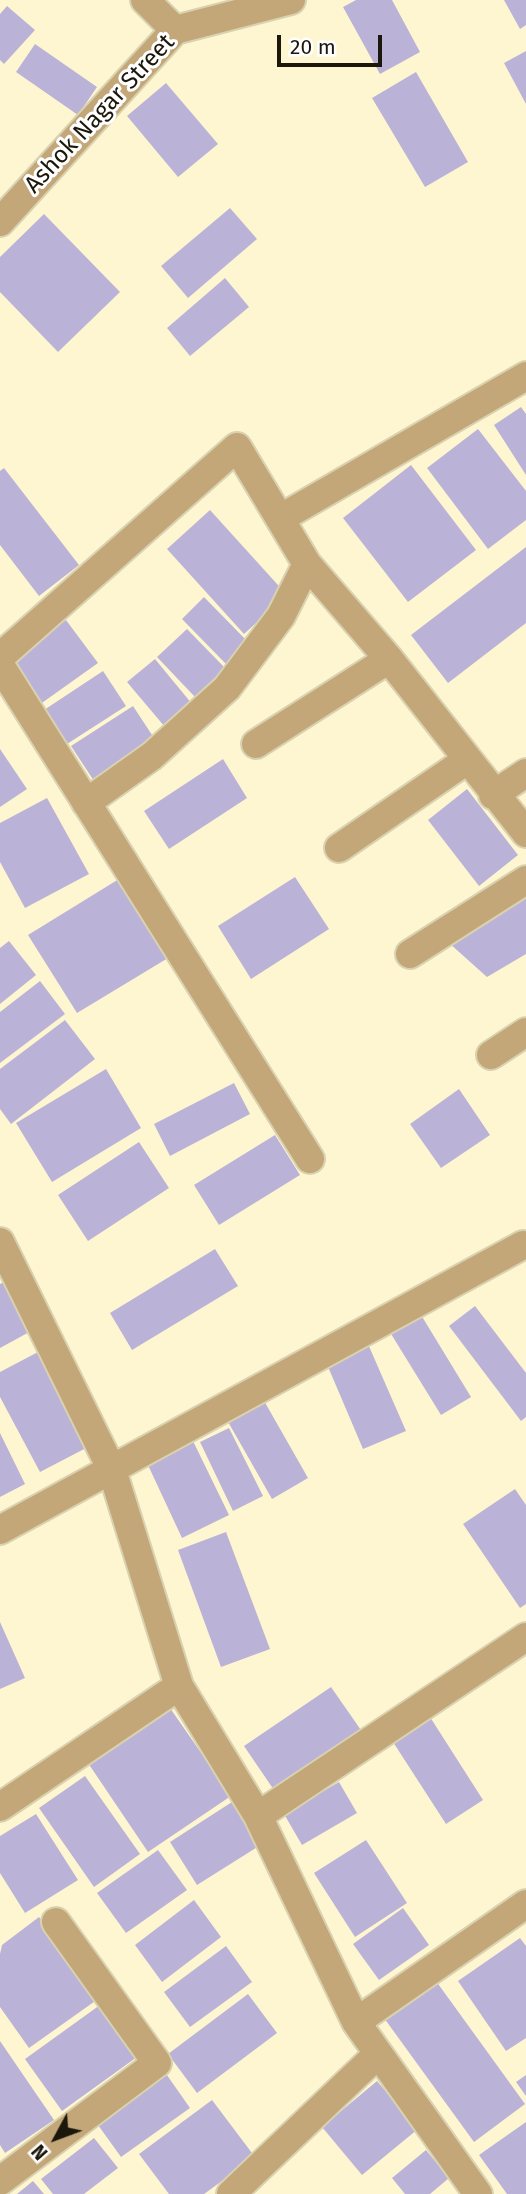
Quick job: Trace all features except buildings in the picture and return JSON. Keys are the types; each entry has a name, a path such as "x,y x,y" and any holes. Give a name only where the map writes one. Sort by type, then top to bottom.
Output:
{"street":[{"path":"145,0 175,30"},
{"name":"Ashok Nagar Street","path":"0,222 175,30 291,0"},
{"path":"281,518 526,376"},
{"path":"0,657 237,447 307,564 389,659 493,795 526,833"},
{"path":"86,803 152,755 227,688 281,616 307,564"},
{"path":"256,744 389,659"},
{"path":"0,665 310,1159"},
{"path":"339,848 467,760"},
{"path":"493,795 526,773"},
{"path":"410,954 526,880"},
{"path":"491,1055 526,1032"},
{"path":"0,1242 112,1470 179,1686 258,1816 356,2022 478,2194"},
{"path":"0,1530 523,1245"},
{"path":"258,1816 526,1637"},
{"path":"0,1807 179,1686"},
{"path":"356,2022 526,1904"},
{"path":"0,2181 157,2063 56,1922"},
{"path":"231,2194 378,2054"}]}
